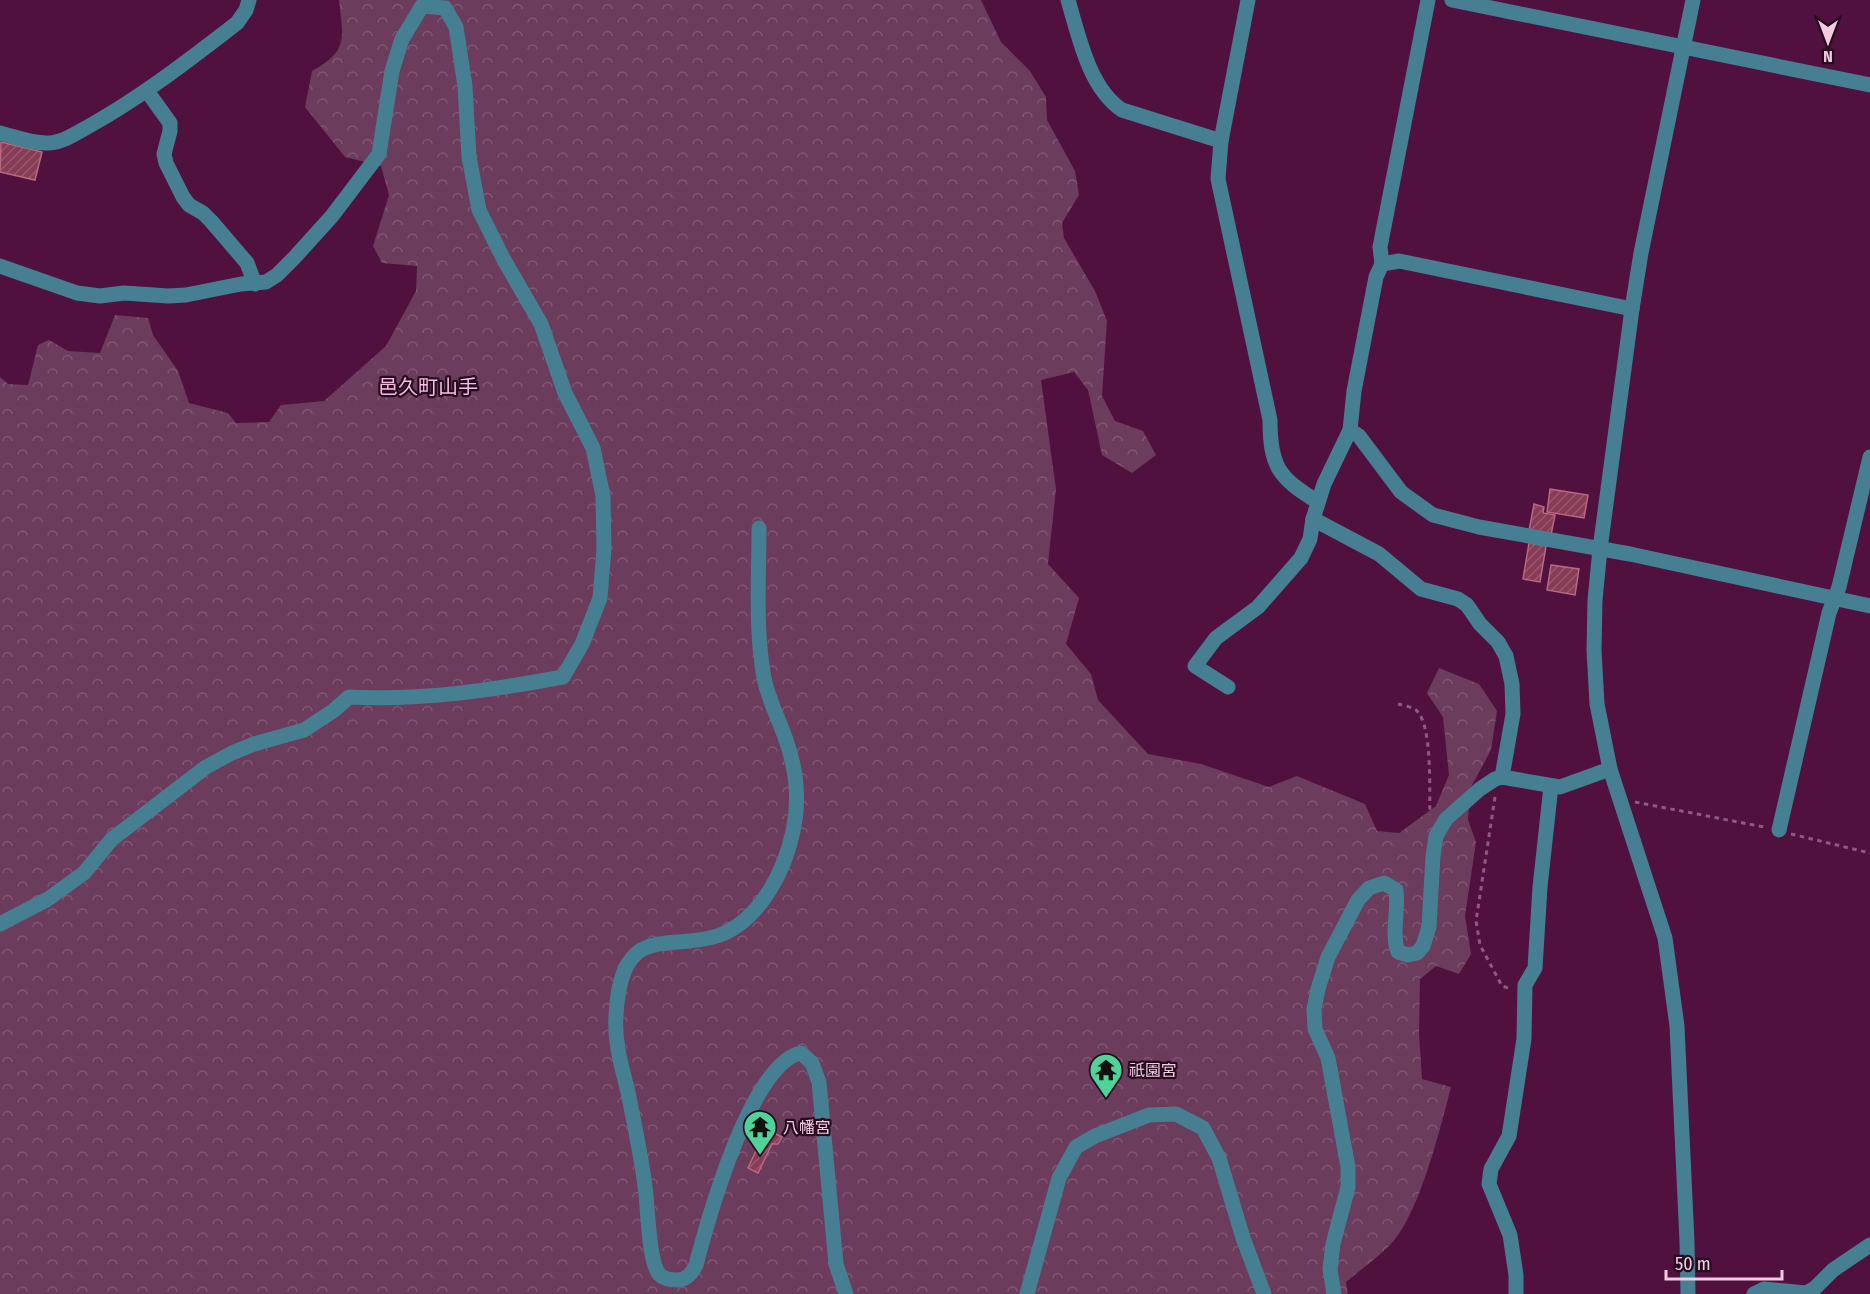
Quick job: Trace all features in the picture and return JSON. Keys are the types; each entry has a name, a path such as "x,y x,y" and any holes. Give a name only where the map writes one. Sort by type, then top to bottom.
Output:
{"street":[{"path":"0,133 50,143 69,137 147,91 237,23 246,10 249,0"},
{"path":"1068,0 1089,63 1099,86 1112,104 1122,110 1221,141"},
{"path":"1248,0 1221,141 1218,178 1270,420 1270,444 1275,463 1282,475 1297,489 1318,502"},
{"path":"1228,687 1195,666 1216,638 1258,607 1300,558 1310,539 1313,519 1332,464 1350,430 1354,392 1365,334 1376,277 1382,264 1380,246 1428,0"},
{"path":"1452,0 1870,85"},
{"path":"1688,1294 1688,1242 1676,1016 1665,938 1610,769 1598,704 1594,650 1595,600 1600,549 1632,309 1641,253 1693,0"},
{"path":"0,266 77,293 100,296 124,293 186,295 242,284 266,282 277,275 332,216 379,154 392,71 402,39 422,6 445,8 456,27 465,86 469,157 478,210 541,324 565,393 593,448 603,496 604,549 600,598 585,635 563,677 445,695 349,697 333,711 304,730 254,744 206,767 112,839 84,873 48,899 0,924"},
{"path":"147,91 170,123 164,154 166,163 183,196 189,205 211,220 247,264 255,284"},
{"path":"1382,264 1399,261 1632,309"},
{"path":"1350,430 1359,436 1401,492 1433,515 1479,527 1630,554 1870,606"},
{"path":"1779,830 1829,613 1839,587 1870,457"},
{"path":"1313,519 1379,554 1420,589 1458,599 1467,605 1480,624 1498,642 1506,656 1512,684 1513,714 1498,778 1446,819 1436,836 1429,927 1423,946 1417,953 1408,955 1398,952 1395,943 1398,903 1396,890 1383,883 1369,888 1358,900 1328,957 1318,989 1314,1009 1316,1029 1328,1058 1348,1167 1348,1187 1333,1244 1330,1269 1334,1294"},
{"path":"759,528 760,651 770,702 794,763 797,802 793,832 781,868 764,898 747,919 723,934 655,945 638,952 625,968 618,996 616,1018 618,1051 646,1186 654,1263 659,1275 670,1280 682,1280 691,1275 696,1265 723,1175 753,1102 776,1070 791,1055 801,1053 812,1063 819,1082 836,1264 846,1294"},
{"path":"1498,778 1560,787 1610,769"},
{"path":"1516,1294 1516,1275 1510,1235 1489,1184 1491,1169 1509,1136 1524,1039 1525,985 1535,968 1538,951 1540,888 1551,786"},
{"path":"1028,1294 1059,1178 1076,1147 1095,1136 1149,1114 1176,1114 1203,1128 1219,1158 1242,1238 1264,1294"},
{"path":"1754,1294 1764,1289 1806,1293 1815,1288 1833,1270 1870,1245"}],"path":[{"path":"1398,704 1415,709 1423,720 1428,745 1430,818"},
{"path":"1498,778 1476,921 1480,945 1502,986 1524,993"},
{"path":"1619,798 1779,830 1870,853"}],"green space":[{"path":"339,0 981,0 1001,42 1030,71 1046,97 1047,120 1075,171 1079,195 1062,223 1064,238 1095,291 1107,321 1102,396 1115,421 1143,431 1156,455 1132,473 1102,455 1088,390 1074,372 1041,380 1056,489 1048,564 1079,598 1066,644 1091,674 1098,700 1148,754 1201,764 1269,787 1297,776 1365,804 1377,831 1399,833 1436,806 1449,775 1443,717 1427,693 1439,668 1479,684 1497,711 1491,750 1470,789 1468,820 1476,842 1465,916 1471,954 1459,974 1436,966 1420,979 1419,1033 1422,1079 1451,1087 1427,1171 1410,1215 1400,1233 1389,1246 1346,1282 1348,1294 0,1294 0,377 8,384 28,385 38,345 49,340 68,351 100,353 115,315 148,318 153,335 178,371 189,403 228,413 236,423 269,422 281,405 324,401 386,346 416,291 417,266 382,263 373,246 389,195 381,166 345,157 305,107 312,71 332,57 341,42 342,24"}],"building":[{"path":"1,142 42,152 35,180 0,172"},
{"path":"1550,489 1588,495 1584,518 1547,512"},
{"path":"1534,504 1544,507 1543,513 1555,515 1551,535 1529,531"},
{"path":"1529,543 1546,546 1540,582 1523,579"},
{"path":"1551,565 1579,569 1575,595 1547,590"},
{"name":"八幡宮","path":"764,1128 782,1137 778,1144 772,1144 758,1173 748,1168 762,1138 760,1136"}],"place":[{"name":"祇園宮","path":"1106,1099"},
{"name":"八幡宮","path":"760,1156"}],"district":[{"name":"邑久町山手","path":"428,387"}]}
